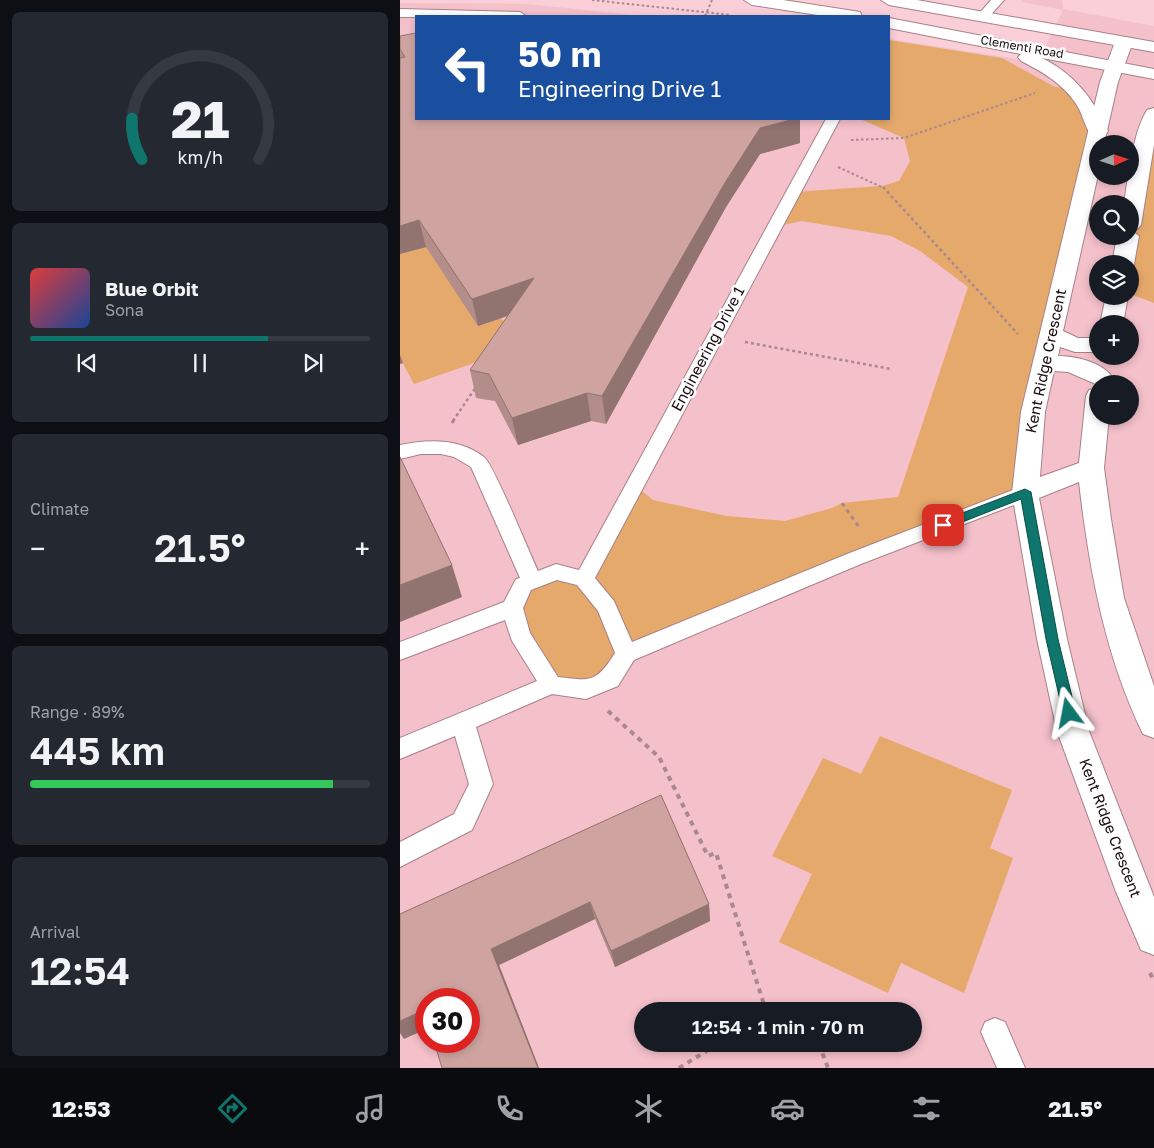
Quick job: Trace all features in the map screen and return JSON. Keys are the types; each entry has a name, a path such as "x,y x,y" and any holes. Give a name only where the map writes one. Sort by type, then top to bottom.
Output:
{"street":[{"path":"752,0 848,15"},
{"name":"Clementi Road","path":"889,0 1154,47"},
{"name":"Clementi Road","path":"890,23 1154,74"},
{"name":"Kent Ridge Crescent","path":"1124,42 1114,66 1098,131 1033,412 1025,492 1052,639 1074,732 1134,892 1154,938"},
{"path":"1001,44 1061,75 1082,97 1098,131"},
{"path":"1137,195 1154,114"},
{"path":"1051,334 1074,345 1089,345"},
{"path":"1044,363 1072,364 1095,375"},
{"path":"1096,425 1091,468 1110,598 1146,708 1154,726"},
{"path":"1025,492 1091,468"}],"lane":[{"path":"983,16 998,0"},
{"path":"400,13 480,15"},
{"name":"Engineering Drive 1","path":"584,579 832,120"},
{"path":"400,452 418,447 436,446 453,448 479,463 532,581"},
{"path":"400,749 550,685 586,690 610,680 626,654 854,559 1025,492"},
{"path":"550,685 520,635 512,608 523,585 532,581 556,572 584,579 607,607 626,654"},
{"path":"400,652 512,608"},
{"path":"400,855 463,822 482,784 462,722"},
{"path":"995,1032 1011,1068"}],"path":[{"path":"592,0 737,15"},
{"path":"706,15 712,0"},
{"path":"816,149 904,138 1039,92"},
{"path":"816,149 882,186 1044,363"},
{"path":"745,342 891,369"},
{"path":"436,446 477,385"},
{"path":"586,690 660,757 708,856 716,853 763,1002"},
{"path":"679,1068 705,1052"},
{"path":"822,1052 828,1068"}],"shaded area":[{"path":"1022,0 1062,0 1063,9 1154,26 1154,1068 400,1068 400,3 528,4 632,15 415,15 415,120 890,120 890,39 1038,62 1063,10 1022,2"},
{"path":"890,40 1002,58 1055,87 1074,88 1093,117 1025,493 626,654 610,680 551,685 520,635 523,585 556,572 584,579 635,485 653,500 727,516 785,521 832,508 842,503 898,497 968,287 920,251 891,236 802,221 774,227 793,192 882,186 899,181 910,161 904,138 862,120 890,120"},
{"path":"1154,132 1154,303 1139,297 1139,255 1130,255 1130,245 1139,245 1139,197"},
{"path":"457,238 478,326 500,318 514,329 497,355 414,384 400,358 400,254"},
{"path":"880,736 1012,790 990,848 1013,858 964,993 901,963 888,993 779,942 812,874 772,856 823,758 861,774"}],"building":[{"path":"415,33 415,120 790,120 760,128 726,181 602,396 587,393 512,418 489,374 470,370 534,278 472,299 419,220 400,226 400,58 405,57 400,49 400,36"},
{"path":"400,457 452,565 400,585"},
{"path":"661,795 709,904 611,951 590,902 491,949 538,1068 442,1068 438,1053 480,1053 480,988 415,988 415,1014 400,1021 400,914"}],"route":[{"path":"943,525 1025,492 1052,639 1069,713"}]}
